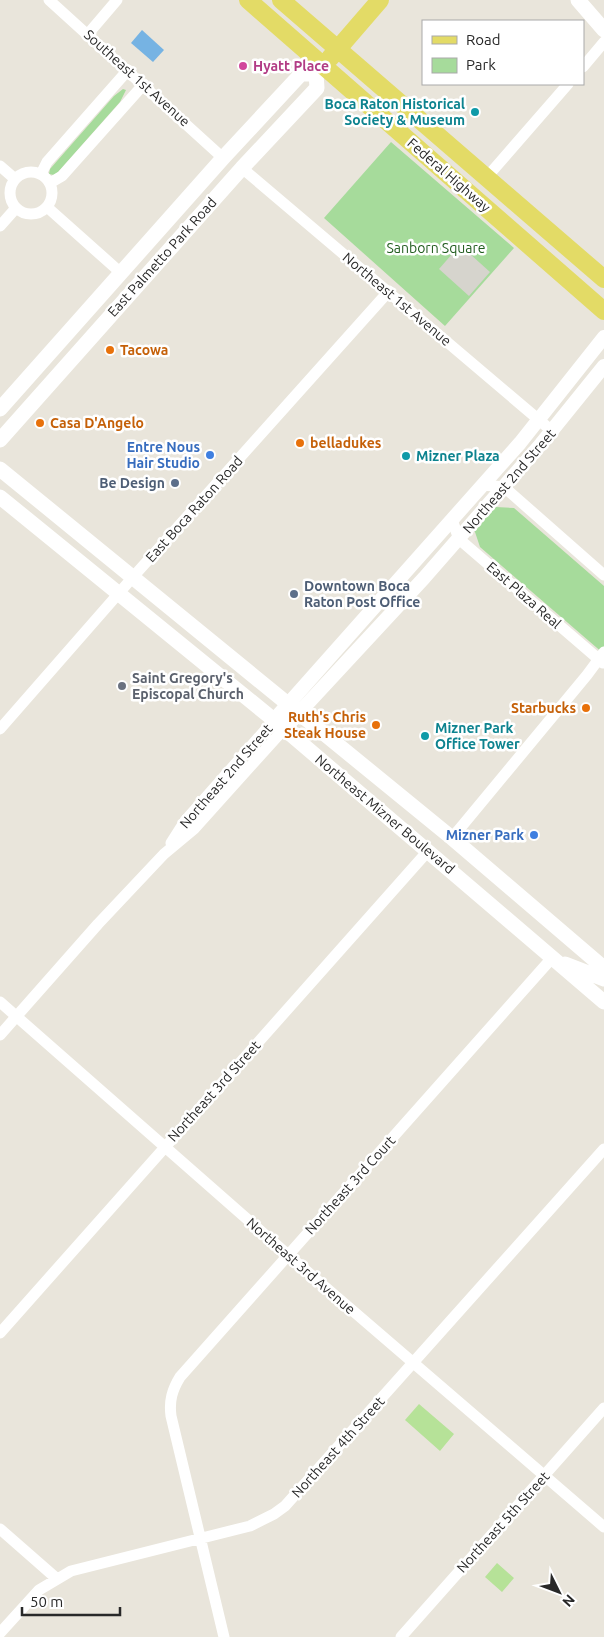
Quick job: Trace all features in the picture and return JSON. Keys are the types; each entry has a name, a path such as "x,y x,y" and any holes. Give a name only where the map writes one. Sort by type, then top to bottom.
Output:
{"main road":[{"name":"Federal Highway","path":"248,0 320,70 604,310"},
{"name":"Federal Highway","path":"281,0 604,279"},
{"name":"East Palmetto Park Road","path":"0,440 242,168 316,88 320,70 380,0"},
{"path":"578,0 604,30"},
{"name":"East Palmetto Park Road","path":"0,410 223,158 302,74 320,70"},
{"name":"Northeast Mizner Boulevard","path":"0,469 452,838 604,968"},
{"name":"Northeast Mizner Boulevard","path":"0,497 279,725 604,1002"},
{"path":"552,958 604,979"}],"street":[{"name":"Southeast 1st Avenue","path":"50,0 223,158"},
{"path":"88,34 117,0"},
{"path":"584,66 604,42"},
{"path":"41,174 47,162 128,70"},
{"path":"50,183 62,176 144,84"},
{"path":"487,177 567,85"},
{"path":"0,166 15,179"},
{"name":"Northeast 1st Avenue","path":"242,168 552,430"},
{"path":"27,172 41,174 50,183 52,196 48,207 42,212 28,215 16,208 12,203 10,191 15,179 27,172"},
{"path":"48,207 121,273"},
{"path":"0,226 16,208"},
{"name":"East Boca Raton Road","path":"0,729 389,291"},
{"name":"Northeast 2nd Street","path":"294,709 452,520 540,420 604,337"},
{"name":"Northeast 2nd Street","path":"164,854 185,821 208,795 279,725 459,538 504,487 604,366"},
{"path":"484,485 504,487 604,574"},
{"name":"East Plaza Real","path":"452,520 459,538 602,659"},
{"path":"452,838 602,659"},
{"name":"Northeast 2nd Street","path":"0,1035 164,854 194,829 279,725"},
{"path":"208,795 216,803"},
{"name":"Northeast 3rd Street","path":"0,1333 428,851"},
{"name":"Northeast 3rd Court","path":"224,1637 171,1416 170,1404 173,1390 180,1377 552,958"},
{"name":"Northeast 3rd Avenue","path":"0,1002 288,1255 604,1527"},
{"name":"Northeast 4th Street","path":"0,1633 39,1590 56,1578 84,1567 250,1526 285,1506 604,1149"},
{"name":"Northeast 5th Street","path":"401,1637 604,1408"},
{"path":"0,1529 56,1578"}],"green space":[{"path":"123,89 126,90 120,102 58,172 54,175 49,174 50,169 114,96"},
{"name":"Sanborn Square","path":"391,142 514,248 445,326 324,218"},
{"path":"496,507 514,508 604,586 604,654 480,547 474,529"},
{"path":"419,1404 454,1434 440,1451 405,1420"},
{"path":"497,1563 514,1578 502,1592 485,1577"}],"shaded area":[{"path":"460,245 490,272 469,296 439,269"}],"water":[{"path":"142,30 164,50 153,62 131,43"}],"place":[{"name":"Hyatt Place","path":"243,66"},
{"name":"Boca Raton Historical Society & Museum","path":"475,112"},
{"name":"Tacowa","path":"110,350"},
{"name":"Casa D'Angelo","path":"40,423"},
{"name":"belladukes","path":"300,443"},
{"name":"Entre Nous Hair Studio","path":"210,455"},
{"name":"Mizner Plaza","path":"406,456"},
{"name":"Be Design","path":"175,483"},
{"name":"Downtown Boca Raton Post Office","path":"294,594"},
{"name":"Saint Gregory's Episcopal Church","path":"122,686"},
{"name":"Starbucks","path":"586,708"},
{"name":"Ruth's Chris Steak House","path":"376,725"},
{"name":"Mizner Park Office Tower","path":"425,736"},
{"name":"Mizner Park","path":"534,835"}]}
